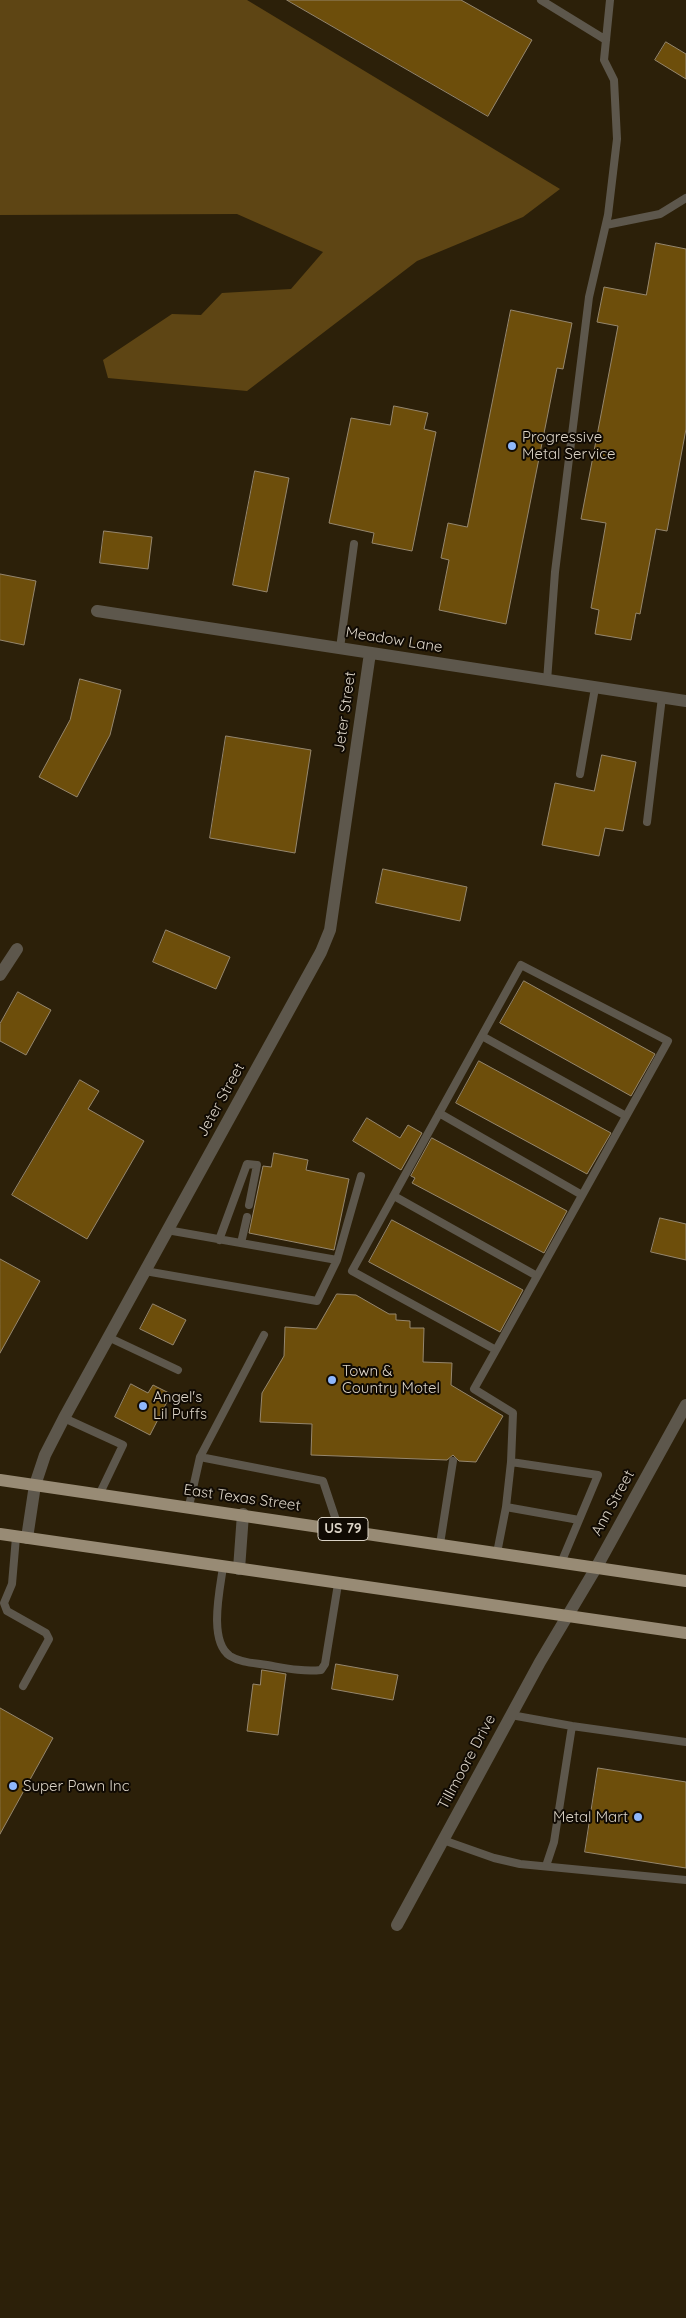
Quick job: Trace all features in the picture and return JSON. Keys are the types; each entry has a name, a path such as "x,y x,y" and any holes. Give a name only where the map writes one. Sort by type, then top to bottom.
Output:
{"main road":[{"name":"East Texas Street","path":"0,1480 243,1514 686,1582"},
{"path":"0,1534 686,1633"}],"street":[{"name":"Meadow Lane","path":"97,611 686,701"},
{"name":"Jeter Street","path":"21,1538 45,1455 108,1337 321,952 330,930 370,653"},
{"path":"0,975 17,949"},
{"name":"Ann Street","path":"568,1616 686,1405"},
{"path":"239,1569 243,1514"},
{"name":"Tillmoore Drive","path":"397,1925 511,1715 568,1616"}],"lane":[{"path":"541,0 606,40"},
{"path":"547,681 555,572 589,297 606,225 617,139 614,80 604,60 610,0"},
{"path":"606,225 660,214 686,198"},
{"path":"340,648 354,544"},
{"path":"580,774 595,688"},
{"path":"647,822 662,697"},
{"path":"469,1396 496,1350 668,1041 521,965 352,1272 496,1350"},
{"path":"482,1036 626,1116"},
{"path":"440,1113 582,1195"},
{"path":"219,1240 247,1164 257,1166 249,1205"},
{"path":"145,1270 317,1301 338,1260 361,1176"},
{"path":"394,1196 537,1276"},
{"path":"241,1243 247,1217"},
{"path":"167,1230 338,1260"},
{"path":"189,1506 200,1456 264,1335"},
{"path":"108,1337 178,1370"},
{"path":"474,1389 513,1413 506,1507 497,1553"},
{"path":"64,1418 123,1444 100,1493"},
{"path":"200,1456 323,1481 339,1529"},
{"path":"440,1544 453,1461"},
{"path":"510,1462 598,1475 561,1563"},
{"path":"506,1507 579,1520"},
{"path":"21,1538 12,1584 4,1603 7,1612 46,1633 49,1640 24,1686"},
{"path":"223,1567 217,1617 218,1634 222,1647 229,1655 241,1661 310,1672 321,1670 325,1664 338,1584"},
{"path":"511,1715 572,1726 686,1742"},
{"path":"546,1866 554,1842 572,1726"},
{"path":"443,1840 494,1858 520,1864 686,1880"}],"shaded area":[{"path":"0,0 247,0 560,189 523,217 417,261 247,391 108,378 103,360 172,314 201,315 222,293 291,289 323,252 237,214 0,215"}],"building":[{"path":"287,0 461,0 532,40 488,116"},
{"path":"666,42 686,54 686,79 655,60"},
{"path":"656,243 686,249 686,429 667,531 656,529 640,614 636,613 631,640 595,634 599,610 591,608 606,523 581,519 618,326 597,322 604,287 646,295"},
{"name":"Progressive Metal Service","path":"511,310 572,323 563,369 557,368 506,624 439,610 449,560 441,558 448,523 467,527"},
{"path":"394,406 428,413 424,429 436,432 412,551 372,543 374,533 329,523 351,418 390,425"},
{"path":"255,471 289,478 267,592 233,585"},
{"path":"104,531 152,537 148,569 100,563"},
{"path":"0,574 36,581 24,645 0,640"},
{"path":"80,679 121,690 110,735 77,797 39,777 70,720"},
{"path":"226,736 311,750 295,853 210,838"},
{"path":"602,755 636,762 623,831 605,828 599,856 542,845 555,783 594,791"},
{"path":"383,869 467,887 460,921 376,903"},
{"path":"166,930 230,957 216,989 153,962"},
{"path":"524,981 655,1054 631,1096 500,1023"},
{"path":"18,992 51,1010 26,1055 0,1041 0,1024"},
{"path":"479,1061 611,1133 587,1174 456,1103"},
{"path":"80,1080 99,1091 88,1109 144,1141 87,1239 12,1195"},
{"path":"367,1118 400,1138 408,1125 422,1133 401,1170 353,1141"},
{"path":"432,1138 567,1211 544,1253 412,1183 415,1178 411,1176"},
{"path":"274,1153 308,1160 306,1170 349,1179 334,1250 249,1233 263,1166 271,1167"},
{"path":"660,1218 686,1224 686,1260 651,1252"},
{"path":"392,1220 523,1290 500,1332 369,1262"},
{"path":"0,1259 40,1281 0,1353"},
{"name":"Town & Country Motel","path":"337,1294 356,1295 389,1314 396,1314 396,1320 410,1321 410,1328 424,1328 423,1362 452,1363 451,1385 503,1416 476,1462 459,1461 453,1455 447,1460 311,1455 312,1424 260,1422 262,1393 284,1356 285,1327 316,1329"},
{"path":"153,1304 186,1320 173,1345 140,1329"},
{"name":"Angel's Lil Puffs","path":"131,1384 148,1393 153,1385 171,1394 150,1435 115,1417"},
{"path":"336,1664 398,1675 393,1700 332,1689"},
{"path":"262,1670 286,1674 278,1735 247,1731 253,1684 260,1685"},
{"name":"Super Pawn Inc","path":"0,1708 53,1738 0,1834"},
{"name":"Metal Mart","path":"598,1768 686,1782 686,1868 585,1852"}],"place":[{"name":"Progressive Metal Service","path":"512,446"},
{"name":"Town & Country Motel","path":"332,1380"},
{"name":"Angel's Lil Puffs","path":"143,1406"},
{"name":"Super Pawn Inc","path":"13,1786"},
{"name":"Metal Mart","path":"638,1817"}]}
